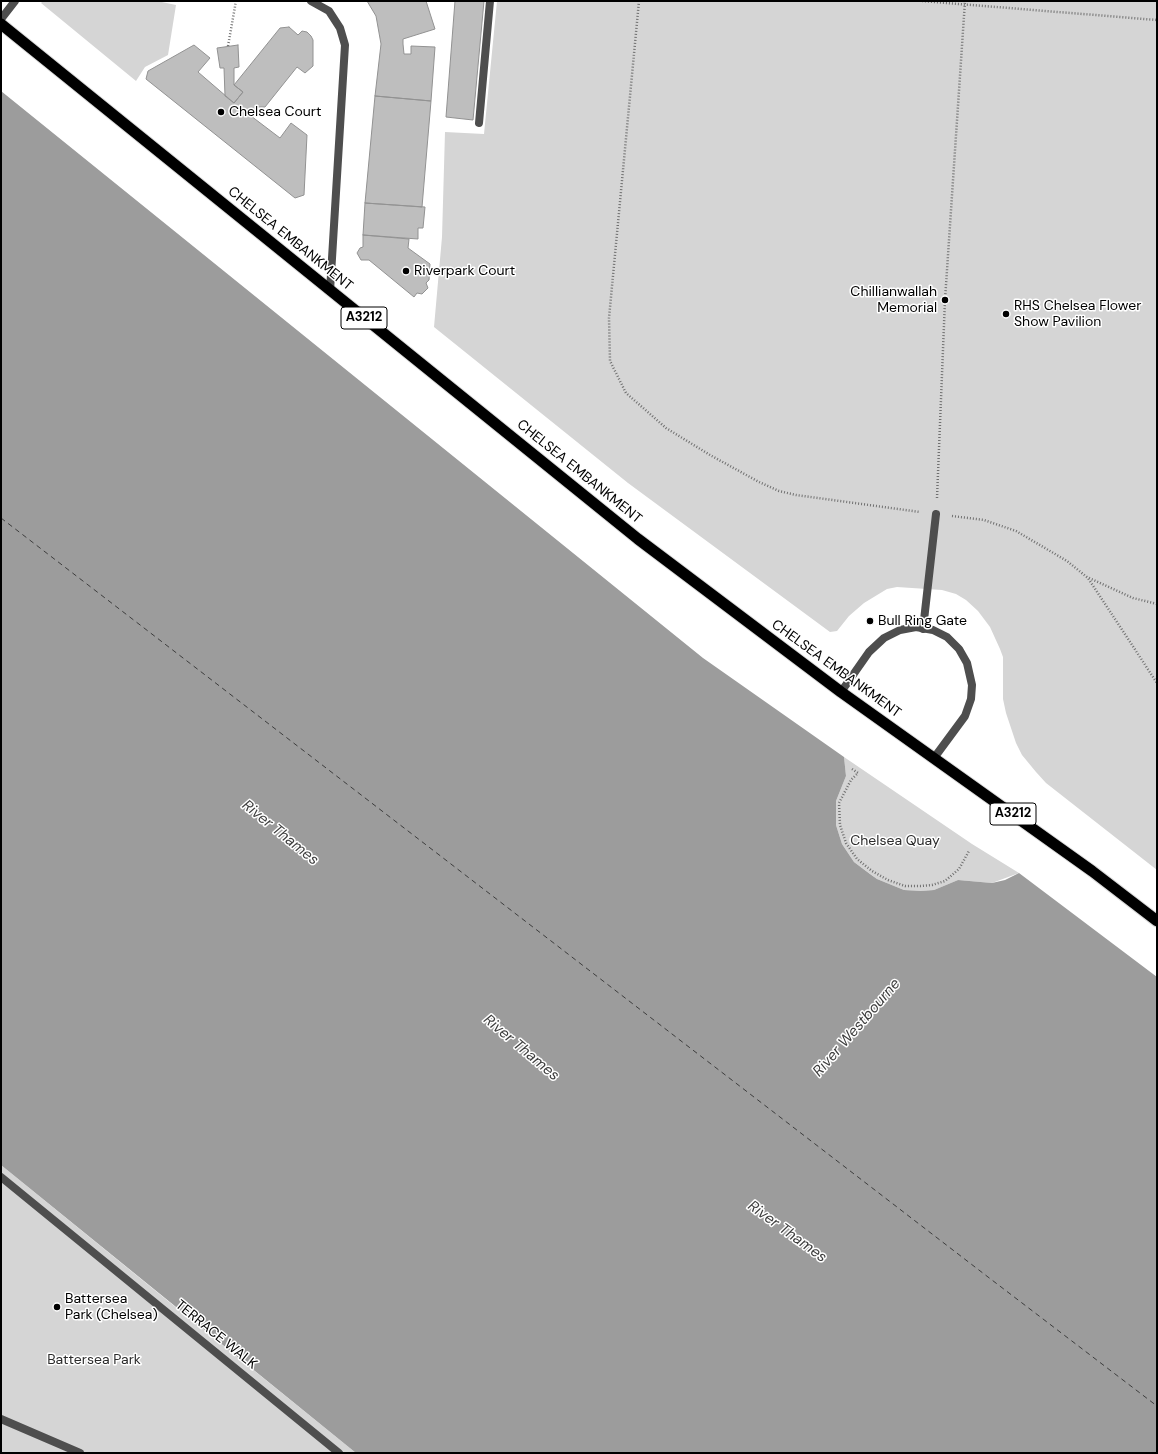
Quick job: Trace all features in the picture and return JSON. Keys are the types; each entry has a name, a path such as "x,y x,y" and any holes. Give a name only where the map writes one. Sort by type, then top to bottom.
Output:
{"highway":[{"name":"CHELSEA EMBANKMENT","path":"1,24 638,539 841,692 1092,870 1157,921"}],"street":[{"path":"1,19 15,1"},
{"path":"311,1 328,11 340,28 345,45 330,291"},
{"path":"479,123 490,1"},
{"path":"923,629 936,514"},
{"path":"841,692 869,652 884,638 900,630 916,627 933,630 947,637 959,649 967,663 972,685 971,699 964,716 934,758"},
{"name":"TERRACE WALK","path":"1,1177 339,1453"},
{"path":"1,1419 80,1453"}],"path":[{"path":"228,46 236,1"},
{"path":"638,1 609,318 610,361 626,393 666,428 747,475 779,491 796,496 984,520 1016,531 1067,561 1088,578 1133,598 1157,604"},
{"path":"922,1 1157,20"},
{"path":"936,514 946,300 965,1"},
{"path":"1088,578 1157,683"},
{"path":"852,769 858,773 851,780 839,802 840,825 846,843 857,859 872,871 888,880 905,886 932,885 945,881 959,869 969,851"}],"green space":[{"path":"43,1 157,1 176,5 168,55 145,67 136,81 41,3"},
{"path":"497,1 1157,1 1157,870 1046,783 1022,755 1016,743 1003,699 1003,657 990,627 978,611 966,600 956,594 942,590 897,587 887,589 864,603 849,616 837,631 830,632 628,483 434,327 442,237 445,132 484,134"},
{"name":"Chelsea Quay","path":"844,757 972,844 1019,873 992,883 958,880 934,890 921,891 904,890 877,879 854,862 842,844 836,825 836,801 846,776"},
{"name":"Battersea Park","path":"1,1165 168,1301 356,1453 1,1453"}],"water":[{"path":"1,91 703,658 844,757 846,776 836,801 836,825 842,844 854,862 877,879 904,890 934,890 958,880 992,883 1005,880 1019,873 1157,977 1157,1453 356,1453 1,1165"}],"building":[{"path":"367,1 426,1 435,29 403,39 403,44 404,54 411,54 411,46 435,47 431,101 375,96 381,44 376,16"},
{"path":"455,1 484,1 473,120 446,117"},
{"name":"Chelsea Court","path":"289,27 298,35 302,31 307,32 311,36 313,40 313,66 305,73 297,67 265,107 258,107 251,116 280,138 291,123 307,135 304,195 295,198 146,79 148,71 194,45 210,58 198,72 234,103 243,92 234,85 280,28"},
{"path":"238,45 239,67 234,68 234,85 243,92 234,103 225,96 224,68 220,68 217,48"},
{"path":"375,96 431,101 422,207 365,203"},
{"path":"365,203 425,207 423,228 418,228 418,239 363,235"},
{"name":"Riverpark Court","path":"363,235 409,239 408,248 430,264 429,280 426,283 428,288 422,294 417,293 414,297 369,260 361,260 357,253 360,248 363,247"}],"ferry route":[{"path":"1,518 1157,1406"}],"place":[{"name":"Chelsea Court","path":"221,112"},
{"name":"Riverpark Court","path":"406,271"},
{"name":"Chillianwallah Memorial","path":"945,300"},
{"name":"RHS Chelsea Flower Show Pavilion","path":"1006,314"},
{"name":"Bull Ring Gate","path":"870,621"},
{"name":"Battersea Park (Chelsea)","path":"57,1307"}],"water label":[{"name":"River Thames","path":"280,833"},
{"name":"River Westbourne","path":"857,1028"},
{"name":"River Thames","path":"521,1048"},
{"name":"River Thames","path":"787,1232"}]}
